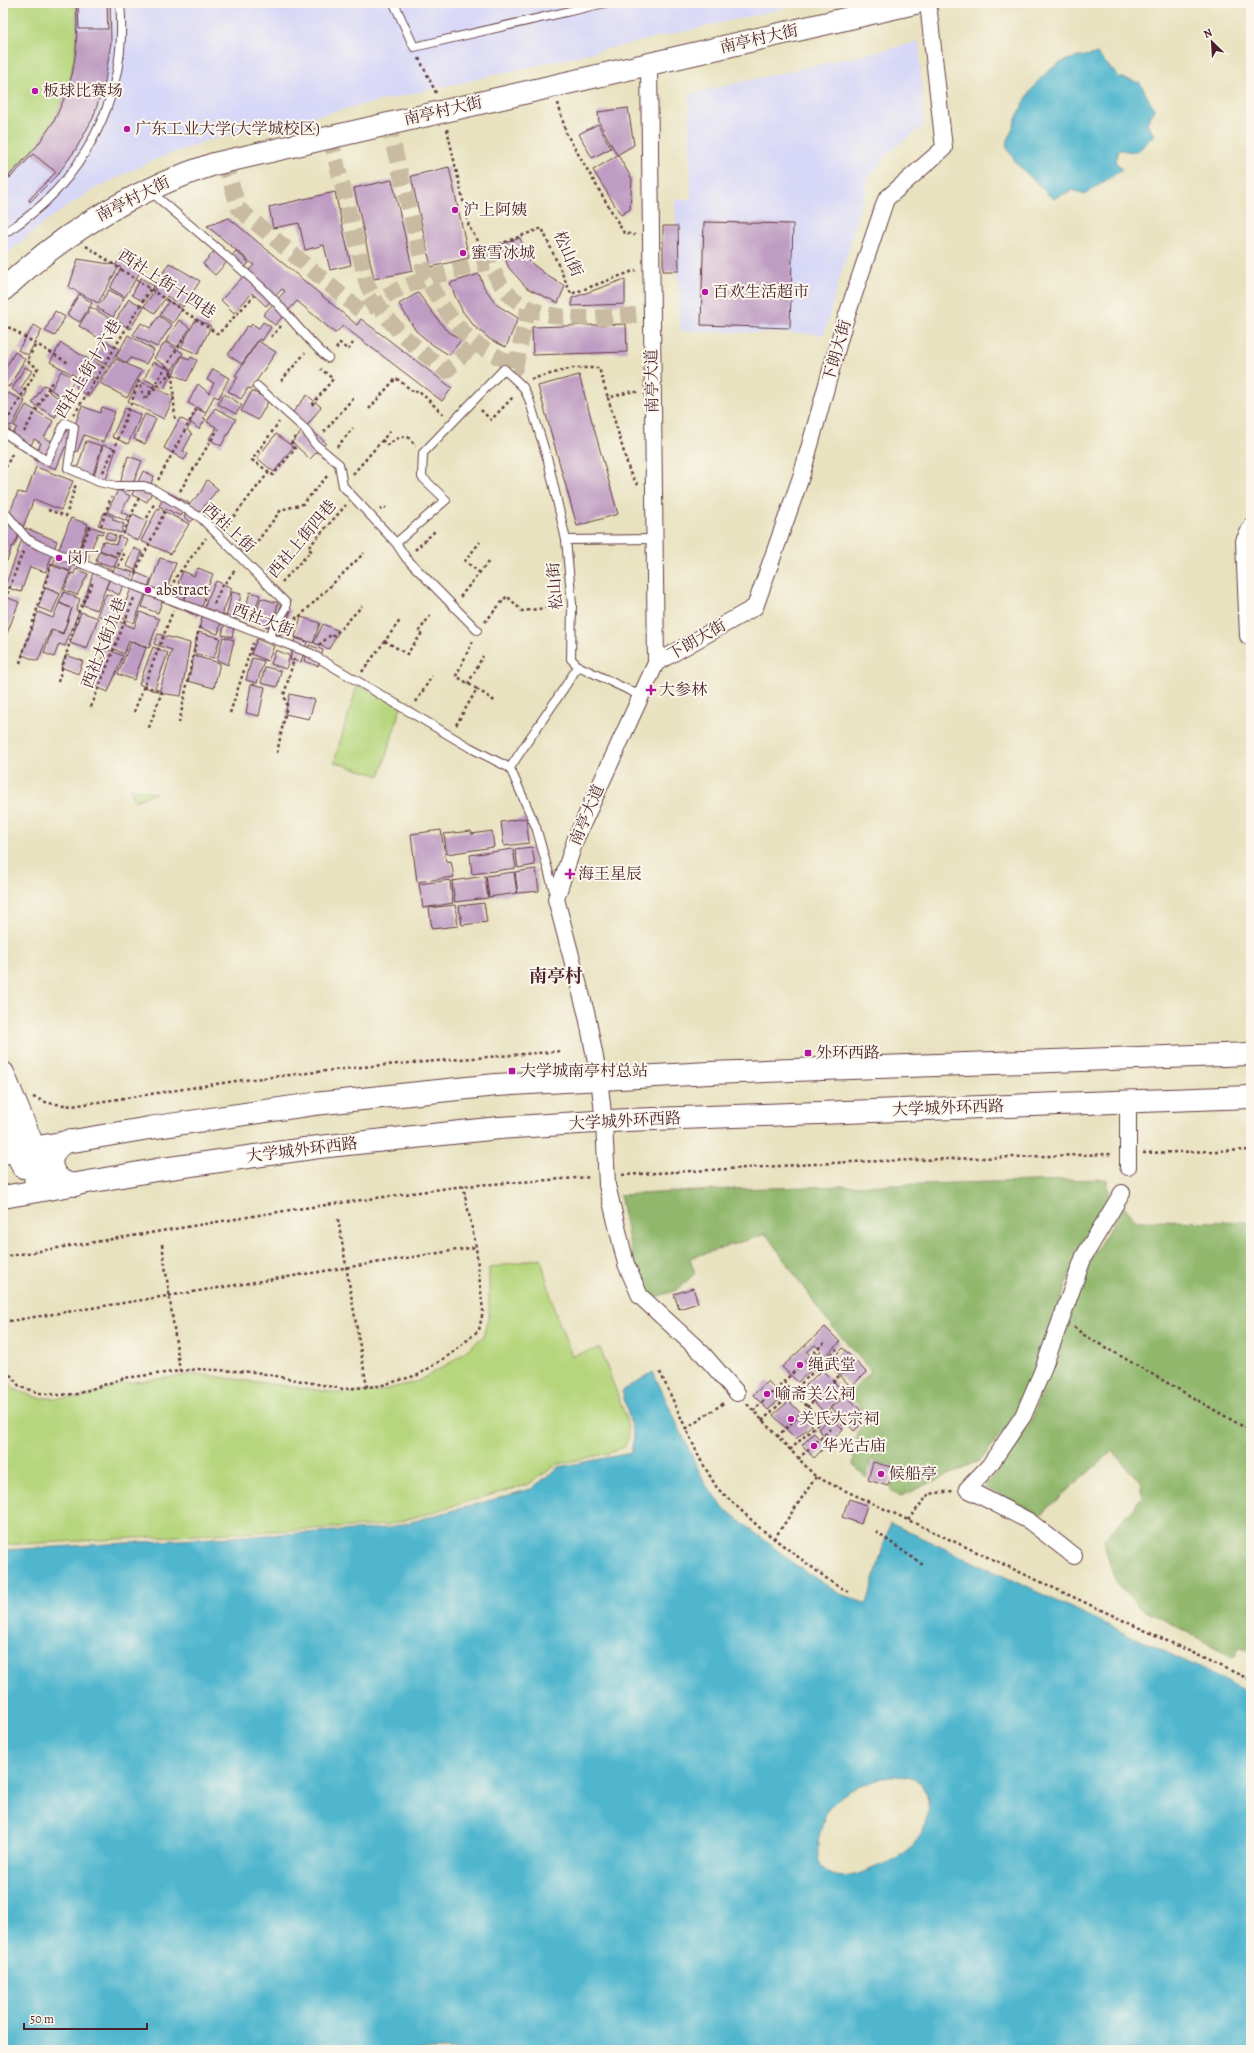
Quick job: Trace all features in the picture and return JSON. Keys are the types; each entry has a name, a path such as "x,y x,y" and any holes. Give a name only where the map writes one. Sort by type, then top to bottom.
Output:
{"main road":[{"name":"南亭村大街","path":"3,290 24,269 69,235 106,211 148,189 188,172 248,155 915,3"},
{"path":"17,1151 68,1141 314,1104 496,1085 599,1078 1251,1054"},
{"path":"3,1073 23,1098 33,1123 43,1131 68,1141"},
{"name":"大学城外环西路","path":"3,1197 156,1170 319,1147 452,1132 604,1122 1251,1097"},
{"path":"17,1151 23,1098"},
{"path":"3,1121 36,1191"},
{"path":"68,1141 61,1144 52,1155 52,1170 61,1181 76,1185"}],"street":[{"name":"下朗大街","path":"656,664 755,607 801,476 843,327 886,199 944,148 928,3"},
{"name":"南亭大道","path":"556,899 576,838 656,664 649,64"},
{"path":"1248,636 1244,541 1251,527"},
{"path":"556,899 585,1008 599,1078 604,1122 607,1185 626,1264 640,1296 702,1353 737,1393"},
{"path":"1128,1102 1128,1160"},
{"path":"1074,1556 1029,1520 967,1489 989,1466 1023,1416 1042,1372 1084,1256 1122,1193"}],"lane":[{"path":"3,234 35,212 54,193 78,165 95,136 108,107 117,69 122,37 120,3"},
{"path":"394,3 414,47 605,3"},
{"path":"148,189 262,288 312,345 328,358"},
{"name":"松山街","path":"396,543 446,500 422,477 423,453 504,368 523,387 529,398 548,461 566,540 572,604 571,659 578,666"},
{"path":"257,386 305,429 315,444 338,464 343,486 396,543 406,558 453,606 476,633"},
{"name":"西社上街","path":"3,432 47,460 64,423 74,427 68,468 99,482 116,486 144,486 156,491 201,518 286,603 286,608"},
{"name":"西社大街","path":"3,510 27,539 113,577 310,653 410,713 510,768"},
{"path":"566,540 654,539"},
{"path":"268,637 286,608"},
{"path":"556,899 536,827 510,768 535,728 558,699 578,666 641,696"}],"path":[{"path":"414,47 443,111"},
{"path":"554,86 566,133 624,233 651,238"},
{"name":"松山街","path":"443,111 468,227 484,250 542,228 571,294 651,264"},
{"name":"西社上街十四巷","path":"69,235 218,334 262,288"},
{"name":"西社上街十六巷","path":"72,419 150,289"},
{"path":"3,324 70,364"},
{"path":"145,400 185,336"},
{"path":"3,427 38,368 27,361 36,344"},
{"path":"281,381 312,345"},
{"path":"528,380 573,368 599,368 630,473 654,508"},
{"path":"145,400 172,372 176,419"},
{"path":"369,409 396,378 415,393 418,390 452,422"},
{"path":"99,482 116,445 139,381 145,400"},
{"path":"4,472 18,442 52,382"},
{"path":"472,401 491,420 523,387"},
{"path":"608,398 629,392 652,391"},
{"path":"324,432 353,398"},
{"path":"147,518 156,491 198,406"},
{"path":"282,419 252,460 273,475 294,450 290,443 298,434"},
{"path":"329,456 353,428"},
{"path":"343,486 392,428"},
{"name":"西社大街九巷","path":"91,707 134,585 172,501 218,429"},
{"path":"382,440 387,445 400,437 408,437 417,447"},
{"path":"219,536 269,472"},
{"path":"48,510 66,516 80,474"},
{"path":"215,603 221,588 281,510 303,504 326,477"},
{"path":"101,526 116,486"},
{"path":"123,534 144,486"},
{"name":"西社上街四巷","path":"274,591 311,551 308,548 348,502"},
{"path":"74,561 90,525"},
{"path":"166,598 176,577 212,530"},
{"path":"406,558 435,531"},
{"path":"3,605 27,539"},
{"path":"480,542 465,561 480,573"},
{"path":"113,577 124,556 116,552"},
{"path":"286,608 297,619 364,553"},
{"path":"20,663 51,565 60,560 62,555"},
{"path":"453,606 489,561"},
{"path":"58,682 79,611 98,570"},
{"path":"496,702 456,676 476,633 507,596 522,611 572,604"},
{"path":"134,712 176,602"},
{"path":"310,653 332,634 334,636 362,606"},
{"path":"385,641 407,654 422,633 419,631 432,613"},
{"path":"179,723 199,628 211,615"},
{"path":"356,680 401,619"},
{"path":"230,713 251,647"},
{"path":"277,753 287,705 284,695 297,649"},
{"path":"468,684 483,656"},
{"path":"410,713 432,676"},
{"path":"144,686 162,692 148,730"},
{"path":"450,736 477,689"},
{"path":"23,1098 72,1106 236,1080 361,1067 562,1051"},
{"path":"3,1257 290,1210 463,1186 850,1162 1128,1160 1251,1150"},
{"path":"3,1358 8,1372 20,1387 40,1393 58,1395 77,1394 124,1378 197,1368 255,1372 342,1389 379,1386 418,1375 451,1354 479,1330 483,1311 476,1247 463,1186"},
{"path":"338,1219 367,1387"},
{"path":"162,1244 180,1371"},
{"path":"3,1322 476,1247"},
{"path":"1068,1322 1084,1335 1244,1427 1251,1429"},
{"path":"753,1411 826,1341"},
{"path":"762,1421 837,1350"},
{"path":"777,1437 848,1367"},
{"path":"660,1372 686,1429 716,1488 774,1539 834,1584 849,1592"},
{"path":"784,1382 820,1421"},
{"path":"686,1429 737,1393 816,1477 1251,1680"},
{"path":"790,1450 830,1412 843,1425"},
{"path":"798,1459 830,1429"},
{"path":"774,1539 816,1477"},
{"path":"908,1520 929,1494 967,1489"},
{"path":"876,1532 923,1565"}],"shaded area":[{"name":"广东工业大学(大学城校区)","path":"3,3 808,3 209,140 156,159 92,190 46,221 3,257"},
{"path":"919,42 924,126 890,151 869,177 824,334 681,331 675,199 691,199 689,94"}],"green space":[{"name":"板球比赛场","path":"3,3 76,3 77,29 75,54 70,78 52,123 22,163 3,180"},
{"path":"357,686 403,700 380,776 334,762"},
{"path":"130,788 156,793 135,801"},
{"path":"1107,1179 1109,1193 1079,1250 1034,1375 1018,1412 981,1460 901,1496 891,1490 896,1468 871,1460 866,1478 853,1464 857,1432 870,1418 849,1394 871,1371 825,1318 766,1234 690,1258 695,1273 677,1290 653,1298 644,1291 634,1266 620,1195 733,1189"},
{"path":"1124,1206 1136,1221 1251,1222 1251,1652 1240,1647 1235,1658 1140,1607 1115,1581 1103,1541 1142,1497 1140,1482 1112,1451 1041,1515 984,1487 1000,1467 1031,1421 1090,1260"},
{"path":"541,1258 555,1312 572,1356 600,1348 626,1418 629,1436 624,1447 609,1453 558,1464 529,1484 388,1525 3,1545 3,1373 14,1389 38,1398 80,1398 125,1383 196,1374 338,1393 380,1391 419,1381 453,1361 483,1337 489,1315 489,1268"}],"water":[{"path":"1097,54 1119,77 1140,83 1154,109 1147,123 1154,135 1137,152 1118,150 1116,162 1122,170 1085,194 1072,190 1053,199 1017,164 1006,146 1021,109 1034,87 1042,77 1052,68 1064,61"},
{"path":"653,1372 705,1484 725,1509 796,1565 838,1593 867,1604 890,1523 1251,1692 1251,2050 3,2050 3,1550 389,1528 531,1489 559,1467 631,1453 634,1436 622,1391","holes":["889,1776 915,1779 922,1784 925,1789 928,1801 928,1814 922,1833 907,1851 890,1861 852,1876 831,1874 824,1869 820,1861 818,1851 819,1840 825,1815 828,1809 834,1802 848,1792"]}],"building":[{"path":"76,3 78,4 79,29 108,29 107,3 110,3 111,42 105,81 93,118 76,149 58,174 30,202 29,200 56,172 33,154 10,178 9,176 37,146 54,121 64,99 72,75 76,51"},
{"path":"628,108 634,145 617,155 599,122 598,112"},
{"path":"598,124 611,148 592,158 579,134"},
{"path":"618,155 632,179 630,209 621,215 593,170"},
{"path":"449,167 469,258 431,267 411,176"},
{"path":"392,180 413,271 374,279 354,188"},
{"path":"335,192 351,265 330,270 324,245 305,250 299,223 273,228 269,207"},
{"path":"229,218 357,325 361,319 452,388 442,401 343,326 335,333 297,301 275,325 263,315 285,291 282,289 266,306 252,293 234,313 221,300 254,265 207,226"},
{"path":"704,222 793,224 790,328 701,325"},
{"path":"663,226 678,226 679,271 663,271"},
{"path":"520,238 530,262 549,277 565,286 558,303 527,288 509,268 499,245"},
{"path":"218,247 230,258 236,251 249,263 241,272 229,260 215,275 203,264"},
{"path":"123,253 143,267 125,297 110,288 121,268 119,266 98,303 69,287 78,259 116,265"},
{"path":"169,263 200,281 183,307 167,296 155,313 144,306 156,289 154,288"},
{"path":"479,274 484,287 497,305 518,318 506,347 491,340 475,327 463,312 450,283"},
{"path":"141,278 154,286 144,302 132,295"},
{"path":"625,279 625,304 572,306 572,298"},
{"path":"109,290 124,298 113,317 97,308"},
{"path":"418,293 445,329 461,340 449,355 433,345 416,331 399,304"},
{"path":"79,294 92,303 80,322 67,315"},
{"path":"129,299 144,307 130,329 116,320"},
{"path":"169,301 182,309 173,323 160,315"},
{"path":"91,307 112,320 100,339 79,326"},
{"path":"55,311 65,317 55,336 45,331"},
{"path":"159,316 172,325 157,347 133,335 141,323 150,328"},
{"path":"196,319 211,326 198,354 181,347"},
{"path":"179,320 190,328 178,347 166,341"},
{"path":"263,322 271,327 262,341 259,339 242,364 228,355 247,326 250,327 252,324 259,328"},
{"path":"626,324 627,352 533,355 532,327"},
{"path":"34,325 42,330 28,355 18,350"},
{"path":"128,335 154,350 146,364 131,358 127,363 116,357"},
{"path":"104,340 119,349 109,367 94,358"},
{"path":"258,341 276,352 251,389 248,388 241,399 228,391 238,377 235,376"},
{"path":"165,342 183,353 172,370 154,358"},
{"path":"61,343 88,359 77,377 50,362"},
{"path":"15,352 25,359 9,387 3,383 3,372"},
{"path":"182,356 189,360 191,357 197,360 187,381 173,374"},
{"path":"116,359 142,371 127,398 100,383"},
{"path":"92,360 107,369 99,381 85,372"},
{"path":"153,362 172,371 164,389 144,379"},
{"path":"25,367 32,371 21,388 27,392 24,398 12,389"},
{"path":"213,369 229,378 219,398 214,396 206,412 188,403 198,384 209,393 214,383 207,380"},
{"path":"61,371 75,378 64,398 51,390"},
{"path":"84,375 98,383 88,397 76,387"},
{"path":"579,375 618,514 577,526 538,386"},
{"path":"139,381 174,397 164,419 128,401"},
{"path":"44,385 50,388 49,392 64,401 55,417 32,403"},
{"path":"252,391 269,400 258,420 241,411"},
{"path":"8,393 25,401 12,426 3,422 3,404"},
{"path":"224,394 242,405 236,414 218,404"},
{"path":"307,395 321,407 307,426 293,412"},
{"path":"26,405 53,421 44,438 57,443 65,423 74,427 82,406 100,413 102,407 115,412 103,442 84,435 77,452 65,447 56,469 34,460 41,443 34,439 31,445 13,434 17,427 14,426"},
{"path":"125,408 141,415 128,444 112,437"},
{"path":"215,408 236,419 221,446 209,439 216,427 207,422"},
{"path":"197,409 206,413 203,418 206,419 199,429 190,422"},
{"path":"145,414 156,419 145,444 134,439"},
{"path":"180,418 191,424 187,430 192,434 183,451 188,454 184,460 164,448"},
{"path":"3,423 11,428 3,444"},
{"path":"307,426 326,443 310,459 292,442"},
{"path":"276,434 293,447 274,472 257,458"},
{"path":"86,441 102,446 91,481 75,476"},
{"path":"103,445 116,449 105,483 93,480"},
{"path":"128,456 142,461 130,491 119,487"},
{"path":"36,467 73,481 61,510 34,499 23,527 13,547 12,546 7,561 3,559 3,544 9,545 3,543 3,530 18,492 26,494"},
{"path":"143,471 154,476 149,488 153,490 147,502 132,495"},
{"path":"207,480 218,489 191,522 184,517 189,505 201,492"},
{"path":"118,490 130,496 121,512 129,515 126,521 107,512"},
{"path":"167,492 189,503 181,516 159,506"},
{"path":"158,508 189,524 171,554 141,541"},
{"path":"104,513 113,517 113,520 124,524 121,533 98,525"},
{"path":"133,514 147,521 138,541 124,533"},
{"path":"71,518 88,524 70,571 53,564"},
{"path":"89,526 104,531 102,534 98,533 90,552 80,548"},
{"path":"26,528 57,541 46,572 30,567 21,592 5,587"},
{"path":"107,532 116,536 114,541 105,538"},
{"path":"119,536 126,539 118,557 100,550 103,541 116,545"},
{"path":"134,548 142,552 135,570 126,566"},
{"path":"79,551 89,555 84,569 73,565"},
{"path":"99,551 118,558 114,567 96,561"},
{"path":"160,558 176,563 158,613 142,607"},
{"path":"96,563 113,570 97,610 83,605"},
{"path":"51,565 70,572 61,593 43,586"},
{"path":"115,567 133,572 131,579 126,578 119,595 106,588"},
{"path":"198,568 213,574 205,594 190,588 179,608 169,604 180,584 178,583 183,571 194,576"},
{"path":"76,569 88,574 77,595 64,590 71,573 74,574"},
{"path":"137,573 151,579 134,623 120,617"},
{"path":"216,581 232,588 224,609 218,634 199,628 207,600"},
{"path":"45,588 60,594 52,613 38,607"},
{"path":"189,591 205,598 198,617 180,608"},
{"path":"64,592 80,599 76,610 79,611 65,646 59,644 54,657 44,653 52,630 63,634 72,608 63,633 51,629 38,661 22,655 38,612 53,618 59,603 70,608 59,602"},
{"path":"232,592 241,594 232,637 222,635"},
{"path":"250,592 260,595 252,621 243,618"},
{"path":"106,594 124,600 115,622 97,615"},
{"path":"3,596 19,602 3,644"},
{"path":"261,598 278,603 272,628 254,622"},
{"path":"281,606 291,610 282,635 273,633"},
{"path":"81,612 98,618 87,649 70,643"},
{"path":"140,612 159,619 149,648 129,641 124,654 108,646 118,621 134,628"},
{"path":"301,617 320,623 313,643 295,637"},
{"path":"323,624 339,631 329,649 314,643"},
{"path":"198,632 220,638 214,658 193,653"},
{"path":"158,634 190,643 181,696 159,693 172,650 154,644"},
{"path":"223,637 234,640 228,665 217,660"},
{"path":"295,638 307,642 301,662 290,660"},
{"path":"257,639 274,646 268,661 251,654"},
{"path":"131,642 146,648 134,680 118,674"},
{"path":"309,645 323,650 318,666 304,661"},
{"path":"153,647 168,653 154,691 139,684"},
{"path":"107,649 123,656 108,692 92,685"},
{"path":"276,650 290,656 286,669 271,664"},
{"path":"66,655 83,661 78,674 61,667"},
{"path":"194,656 220,663 214,688 188,681"},
{"path":"252,658 264,661 257,683 246,680"},
{"path":"265,667 281,671 277,687 261,683"},
{"path":"251,684 265,687 259,716 246,713"},
{"path":"290,694 315,700 309,719 285,714"},
{"path":"526,818 529,843 504,846 501,822"},
{"path":"441,830 446,862 451,861 454,877 417,882 411,834"},
{"path":"471,831 472,834 492,831 494,847 447,854 444,834"},
{"path":"532,847 535,865 518,868 515,849"},
{"path":"513,849 516,868 472,874 470,855"},
{"path":"536,869 539,891 518,893 515,872"},
{"path":"514,872 517,893 489,897 486,876"},
{"path":"485,876 488,898 455,902 452,881"},
{"path":"450,880 453,903 423,908 419,884"},
{"path":"484,903 487,922 462,925 459,906"},
{"path":"455,905 458,926 432,929 429,908"},
{"path":"693,1288 698,1303 679,1309 674,1294"},
{"path":"825,1327 840,1342 798,1382 782,1367","holes":["815,1345 821,1351 813,1358 807,1352"]},
{"path":"843,1348 866,1372 851,1387 828,1363"},
{"path":"822,1370 845,1393 825,1413 802,1389"},
{"path":"768,1381 782,1397 768,1410 753,1395"},
{"path":"846,1395 868,1418 854,1431 832,1408"},
{"path":"789,1401 812,1425 796,1439 773,1415"},
{"path":"831,1417 843,1429 831,1442 818,1429"},
{"path":"814,1433 826,1446 814,1458 802,1445"},
{"name":"候船亭","path":"873,1462 894,1468 888,1486 868,1480"},
{"path":"849,1499 867,1505 861,1524 842,1517"}],"tunnel":[{"path":"388,123 426,278 460,329 475,343 515,368 528,309"},
{"path":"330,137 367,284 391,323 421,352 446,371 475,343"},
{"path":"224,161 239,209 362,312 391,293 407,286 439,275 489,262"},
{"path":"484,250 500,283 513,298 530,308 549,314 569,317 591,318 652,314"}],"place":[{"name":"板球比赛场","path":"35,91"},
{"name":"广东工业大学(大学城校区)","path":"127,129"},
{"name":"沪上阿姨","path":"455,210"},
{"name":"蜜雪冰城","path":"463,253"},
{"name":"百欢生活超市","path":"705,292"},
{"name":"岗厂","path":"59,558"},
{"name":"abstract","path":"148,590"},
{"name":"大参林","path":"651,690"},
{"name":"海王星辰","path":"570,874"},
{"name":"外环西路","path":"808,1053"},
{"name":"大学城南亭村总站","path":"512,1071"},
{"name":"绳武堂","path":"800,1365"},
{"name":"喻斋关公祠","path":"767,1394"},
{"name":"关氏大宗祠","path":"791,1419"},
{"name":"华光古庙","path":"814,1446"},
{"name":"候船亭","path":"881,1474"}],"district":[{"name":"南亭村","path":"556,976"}]}
